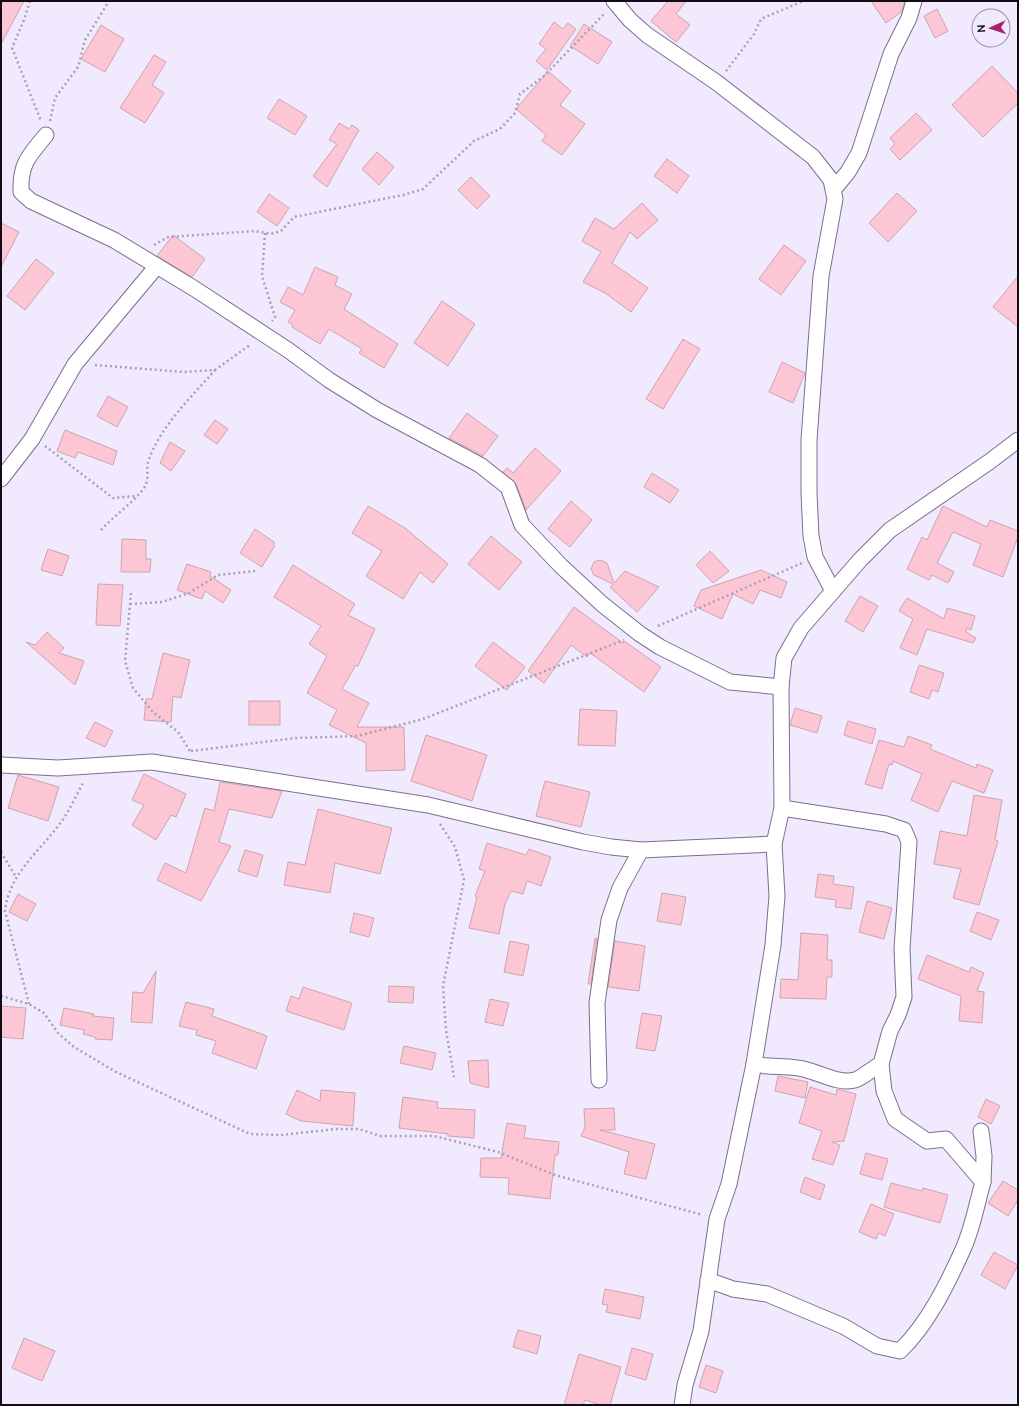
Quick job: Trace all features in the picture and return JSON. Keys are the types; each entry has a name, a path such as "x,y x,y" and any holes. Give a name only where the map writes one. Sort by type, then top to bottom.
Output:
{"street":[{"path":"834,188 848,172 859,153 891,54 909,18 914,1"},
{"path":"614,2 630,20 647,35 716,82 813,157 831,180 834,188 834,209 820,276 809,440 811,536 815,558 833,591"},
{"path":"46,135 25,161 21,178 21,192 31,202 114,240 288,350 329,380 356,397 480,465 508,487 522,525 561,566 602,604 640,634 660,647 730,682 781,686"},
{"path":"1,479 32,439 75,364 157,266"},
{"path":"682,1405 685,1385 701,1331 717,1219 729,1184 754,1064 773,945 777,896 774,844 782,808 781,686 784,658 801,628 860,560 890,530 989,462 1018,440"},
{"path":"1,765 58,768 93,767 152,762 428,805 583,842 641,850 774,844"},
{"path":"782,808 886,824 904,830 909,842 902,949 904,997 898,1015 890,1031 882,1064 884,1091 895,1118 927,1141 946,1139 983,1182"},
{"path":"599,1080 597,1003 609,920 620,888 641,850"},
{"path":"754,1064 770,1068 805,1069 844,1081 856,1080 882,1064"},
{"path":"708,1280 733,1289 767,1294 843,1326 877,1346 900,1352 914,1338 940,1295 964,1246 983,1182 984,1156 981,1131"}],"path":[{"path":"30,1 12,48 46,135"},
{"path":"46,135 55,98 78,67 85,40 109,1"},
{"path":"716,82 721,78 754,34 762,19 803,1"},
{"path":"157,266 154,245 168,237 255,231 271,234 281,231 294,217 403,195 423,189 474,141 500,128 515,113 520,94 544,76 614,2"},
{"path":"101,530 109,520 136,496 146,484 148,463 162,432 215,370 263,335 275,316 262,276 265,233"},
{"path":"75,364 184,372 215,370"},
{"path":"32,439 49,448 113,498 136,496"},
{"path":"182,753 296,738 357,736 423,718 640,634 815,558"},
{"path":"130,604 162,602 189,593 218,575 256,571"},
{"path":"131,593 125,661 134,688 153,712 178,732 190,751"},
{"path":"29,1004 5,911 6,899 16,877 63,819 93,767"},
{"path":"428,805 455,847 464,880 443,986 446,1030 454,1077"},
{"path":"1,852 16,877"},
{"path":"1,996 29,1004 44,1013 58,1033 74,1047 116,1072 250,1134 281,1136 336,1129 359,1129 380,1136 434,1136 498,1152 562,1177 717,1219"}],"building":[{"path":"1,1 24,1 1,44"},
{"path":"668,1 686,1 676,14 690,25 676,42 651,21"},
{"path":"871,1 905,1 901,12 886,23"},
{"path":"937,9 948,31 935,38 924,16"},
{"path":"554,22 563,29 568,23 576,29 547,70 536,61 546,49 539,44"},
{"path":"584,24 612,42 598,64 570,46"},
{"path":"101,25 124,39 105,72 81,59"},
{"path":"154,55 166,62 152,85 164,93 145,123 120,108"},
{"path":"992,66 1018,93 1018,103 983,137 952,105"},
{"path":"548,71 571,91 560,105 585,124 562,155 542,141 546,135 516,109"},
{"path":"279,99 307,116 295,135 267,118"},
{"path":"916,113 932,130 900,160 890,149 895,144 890,138"},
{"path":"339,123 349,129 352,125 359,130 327,187 313,176 337,144 329,140"},
{"path":"377,152 394,167 379,185 362,169"},
{"path":"667,159 689,176 677,193 654,176"},
{"path":"471,177 490,196 477,209 458,190"},
{"path":"897,193 917,211 888,242 869,223"},
{"path":"269,194 289,208 277,226 257,212"},
{"path":"642,203 658,220 637,239 630,232 612,263 648,288 631,312 605,293 583,282 601,252 582,241 595,218 614,229"},
{"path":"1,223 19,232 1,267"},
{"path":"173,235 205,259 192,277 157,256"},
{"path":"784,245 806,261 781,295 759,279"},
{"path":"36,259 54,273 25,310 7,296"},
{"path":"315,267 338,277 335,285 352,294 344,309 398,344 384,368 359,353 362,349 329,329 320,344 292,327 293,325 288,322 295,310 280,302 288,287 303,295"},
{"path":"1018,276 1018,327 993,307"},
{"path":"442,301 475,324 448,366 414,343"},
{"path":"683,339 700,349 663,409 646,399"},
{"path":"782,362 805,373 793,403 769,392"},
{"path":"108,396 128,407 117,427 97,416"},
{"path":"467,413 498,436 483,456 449,438"},
{"path":"215,420 228,429 217,444 204,435"},
{"path":"65,430 117,451 113,465 78,452 75,458 57,451"},
{"path":"170,442 185,451 171,471 160,463"},
{"path":"535,448 561,471 526,510 516,484 503,472 507,468 513,473"},
{"path":"652,473 679,490 670,503 644,487"},
{"path":"571,501 592,520 570,547 548,529"},
{"path":"368,506 405,528 448,564 433,583 420,572 403,599 366,576 382,551 352,533"},
{"path":"943,506 987,527 990,520 1018,531 1018,537 1003,577 973,565 981,544 953,532 937,563 954,572 948,583 932,575 929,580 907,569 922,537 927,540"},
{"path":"255,529 274,542 274,547 262,567 240,553"},
{"path":"491,536 522,562 499,590 468,564"},
{"path":"122,539 146,540 146,559 151,559 150,572 121,572"},
{"path":"48,549 69,556 62,576 41,570"},
{"path":"710,551 729,571 713,583 696,565"},
{"path":"600,560 607,563 614,583 625,571 659,587 637,612 610,587 613,584 594,575 591,569 594,562"},
{"path":"187,564 211,572 210,576 231,590 223,603 205,591 202,599 177,590"},
{"path":"293,565 355,604 348,615 375,629 358,666 356,665 342,689 369,703 357,727 404,727 405,770 366,771 366,743 329,725 337,710 307,693 327,656 309,644 321,626 274,597"},
{"path":"761,570 787,582 781,598 760,590 753,604 733,594 722,619 694,606 701,590"},
{"path":"98,584 123,585 120,626 96,625"},
{"path":"860,596 878,606 863,632 845,621"},
{"path":"907,598 944,619 947,608 975,616 971,630 967,628 966,632 976,638 973,643 927,629 917,655 900,648 913,619 899,611"},
{"path":"574,607 623,643 624,641 661,667 644,692 590,653 587,657 571,645 544,683 528,671"},
{"path":"47,632 64,648 59,653 84,661 75,685 26,642 35,645"},
{"path":"493,642 525,667 507,690 475,666"},
{"path":"163,653 190,660 181,698 173,696 171,722 144,720 146,699 152,699"},
{"path":"919,665 944,673 938,692 932,690 929,699 910,692"},
{"path":"249,701 280,701 280,725 249,725"},
{"path":"795,708 822,716 817,733 790,725"},
{"path":"580,709 617,711 615,746 578,745"},
{"path":"848,721 876,729 872,744 844,735"},
{"path":"95,722 113,731 105,747 86,738"},
{"path":"426,735 487,755 472,801 411,781"},
{"path":"908,736 932,745 930,749 976,768 977,764 993,770 984,793 952,781 938,812 911,800 922,774 893,761 892,765 889,764 882,789 865,784 879,740 904,747"},
{"path":"144,774 186,794 176,817 171,815 156,840 132,825 144,805 132,800"},
{"path":"18,775 59,787 48,821 8,808"},
{"path":"545,781 590,792 581,827 536,816"},
{"path":"220,782 282,791 272,818 229,809 219,842 231,846 201,901 157,880 165,863 186,873 205,808 214,811"},
{"path":"974,795 1002,800 995,840 998,841 979,905 953,898 961,869 934,864 940,831 967,836"},
{"path":"318,809 392,828 380,874 335,863 330,893 284,885 288,862 305,865"},
{"path":"487,843 526,855 529,849 551,857 541,886 527,881 523,894 511,891 505,904 499,934 469,928 477,897 475,896 485,871 479,869"},
{"path":"245,850 263,855 257,877 238,871"},
{"path":"818,874 834,876 833,884 854,887 851,909 835,907 836,900 815,897"},
{"path":"662,893 686,897 681,925 657,921"},
{"path":"18,894 36,904 27,921 9,912"},
{"path":"867,901 892,908 884,939 859,932"},
{"path":"977,912 999,920 991,940 970,931"},
{"path":"354,913 374,918 369,937 350,932"},
{"path":"801,933 828,935 827,960 832,960 832,977 827,977 826,999 780,998 781,979 798,980"},
{"path":"595,938 597,939 591,984 588,984"},
{"path":"510,941 529,945 523,976 504,972"},
{"path":"615,941 645,946 639,991 608,987"},
{"path":"927,955 969,972 971,967 984,973 977,991 984,992 982,1023 959,1021 961,996 918,979"},
{"path":"156,971 152,1023 131,1022 133,992 143,993"},
{"path":"389,986 414,987 413,1003 388,1002"},
{"path":"303,987 352,1003 344,1030 286,1011 291,996 299,999"},
{"path":"490,999 509,1003 503,1026 485,1022"},
{"path":"186,1002 214,1009 212,1016 267,1036 256,1069 212,1053 216,1041 196,1035 197,1030 179,1026"},
{"path":"1,1006 26,1008 23,1039 1,1037"},
{"path":"64,1008 94,1014 93,1016 114,1018 112,1040 95,1039 95,1037 83,1034 84,1030 60,1025"},
{"path":"642,1013 662,1016 655,1051 636,1048"},
{"path":"404,1046 436,1053 432,1070 400,1063"},
{"path":"488,1060 489,1088 470,1083 468,1061"},
{"path":"778,1076 808,1082 805,1098 775,1091"},
{"path":"810,1087 836,1095 837,1089 856,1094 844,1141 832,1142 840,1145 833,1165 812,1159 822,1131 799,1123"},
{"path":"297,1090 320,1101 321,1090 355,1093 353,1126 301,1121 286,1114"},
{"path":"403,1097 438,1102 437,1108 475,1110 474,1138 448,1136 448,1134 399,1128"},
{"path":"986,1099 1000,1106 991,1124 978,1117"},
{"path":"614,1108 615,1130 600,1130 655,1144 646,1179 624,1174 629,1152 581,1136 585,1127 584,1109"},
{"path":"507,1123 526,1126 524,1138 559,1142 558,1155 555,1155 550,1199 508,1194 509,1178 480,1177 481,1158 501,1158"},
{"path":"866,1153 888,1159 882,1180 860,1174"},
{"path":"805,1177 825,1185 820,1200 800,1192"},
{"path":"1003,1181 1018,1190 1018,1200 1008,1216 988,1203"},
{"path":"891,1183 922,1191 923,1188 948,1195 940,1223 884,1207"},
{"path":"871,1204 894,1214 885,1236 879,1233 876,1239 859,1232"},
{"path":"994,1252 1018,1265 1005,1289 981,1275"},
{"path":"605,1289 644,1297 640,1319 606,1312 608,1305 602,1304"},
{"path":"518,1330 541,1336 537,1354 513,1347"},
{"path":"24,1338 55,1351 42,1381 12,1368"},
{"path":"632,1348 653,1354 646,1380 625,1374"},
{"path":"579,1354 621,1367 610,1405 601,1405 585,1400 583,1405 564,1405"},
{"path":"706,1365 723,1371 716,1393 699,1387"}]}
